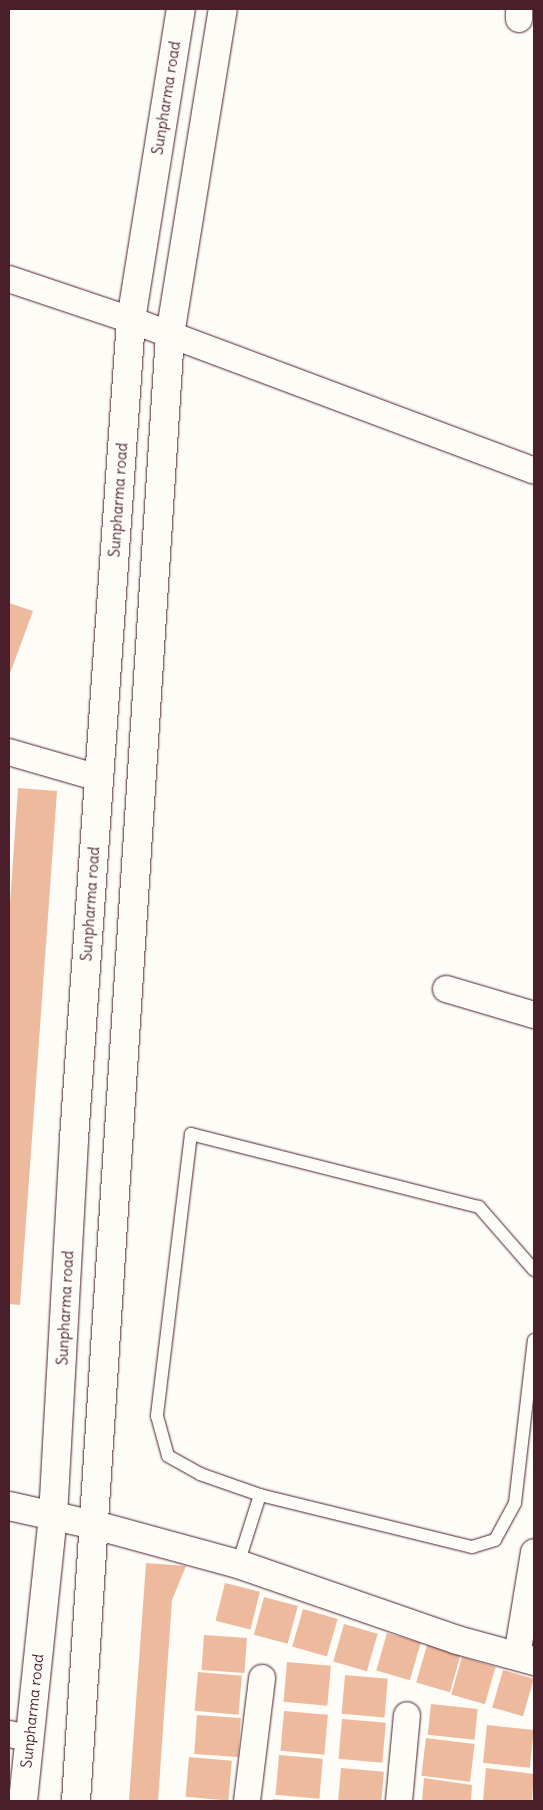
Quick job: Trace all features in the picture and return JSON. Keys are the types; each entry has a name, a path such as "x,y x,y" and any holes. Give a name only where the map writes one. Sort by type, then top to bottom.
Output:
{"street":[{"name":"Sunpharma road","path":"23,1801 18,1736 53,1516 73,1148 131,320 181,9"},
{"path":"76,1801 170,335 223,9"},
{"path":"9,279 131,320 534,471"},
{"path":"9,752 99,778"},
{"path":"446,988 534,1015"},
{"path":"9,1506 95,1526 238,1564 457,1640 525,1659 534,1552"},
{"path":"247,1801 262,1678"},
{"path":"399,1801 407,1715"}],"lane":[{"path":"534,1270 478,1207 191,1134 157,1416 168,1456 200,1474 260,1495 472,1547 495,1540 515,1503 534,1340"},
{"path":"238,1564 260,1495"}],"building":[{"path":"9,603 33,611 9,676"},
{"path":"18,788 57,791 20,1305 9,1304 9,918"},
{"path":"146,1563 186,1566 172,1600 158,1801 129,1800"},
{"path":"225,1583 260,1592 250,1630 216,1621"},
{"path":"264,1597 298,1606 288,1644 254,1635"},
{"path":"303,1609 338,1619 327,1656 292,1646"},
{"path":"344,1624 378,1634 367,1671 333,1661"},
{"path":"387,1633 421,1643 410,1680 376,1670"},
{"path":"204,1635 247,1638 244,1673 202,1670"},
{"path":"427,1645 461,1655 450,1692 416,1682"},
{"path":"462,1657 496,1667 485,1704 451,1694"},
{"path":"287,1662 331,1666 327,1706 284,1702"},
{"path":"503,1670 534,1679 523,1716 492,1707"},
{"path":"198,1672 242,1676 238,1715 195,1711"},
{"path":"345,1675 388,1679 384,1718 342,1714"},
{"path":"431,1704 478,1709 475,1740 428,1735"},
{"path":"284,1711 328,1715 324,1755 281,1751"},
{"path":"197,1715 241,1718 238,1757 194,1754"},
{"path":"342,1719 386,1723 382,1763 339,1759"},
{"path":"487,1725 534,1730 530,1768 483,1763"},
{"path":"426,1738 475,1744 470,1782 421,1776"},
{"path":"279,1755 323,1759 319,1799 276,1795"},
{"path":"189,1757 232,1761 228,1801 186,1797"},
{"path":"341,1768 384,1772 381,1801 338,1801"},
{"path":"486,1768 534,1774 532,1801 483,1801"},
{"path":"424,1778 472,1785 471,1801 422,1801"},
{"path":"273,1799 286,1800 286,1801 273,1801"}]}
